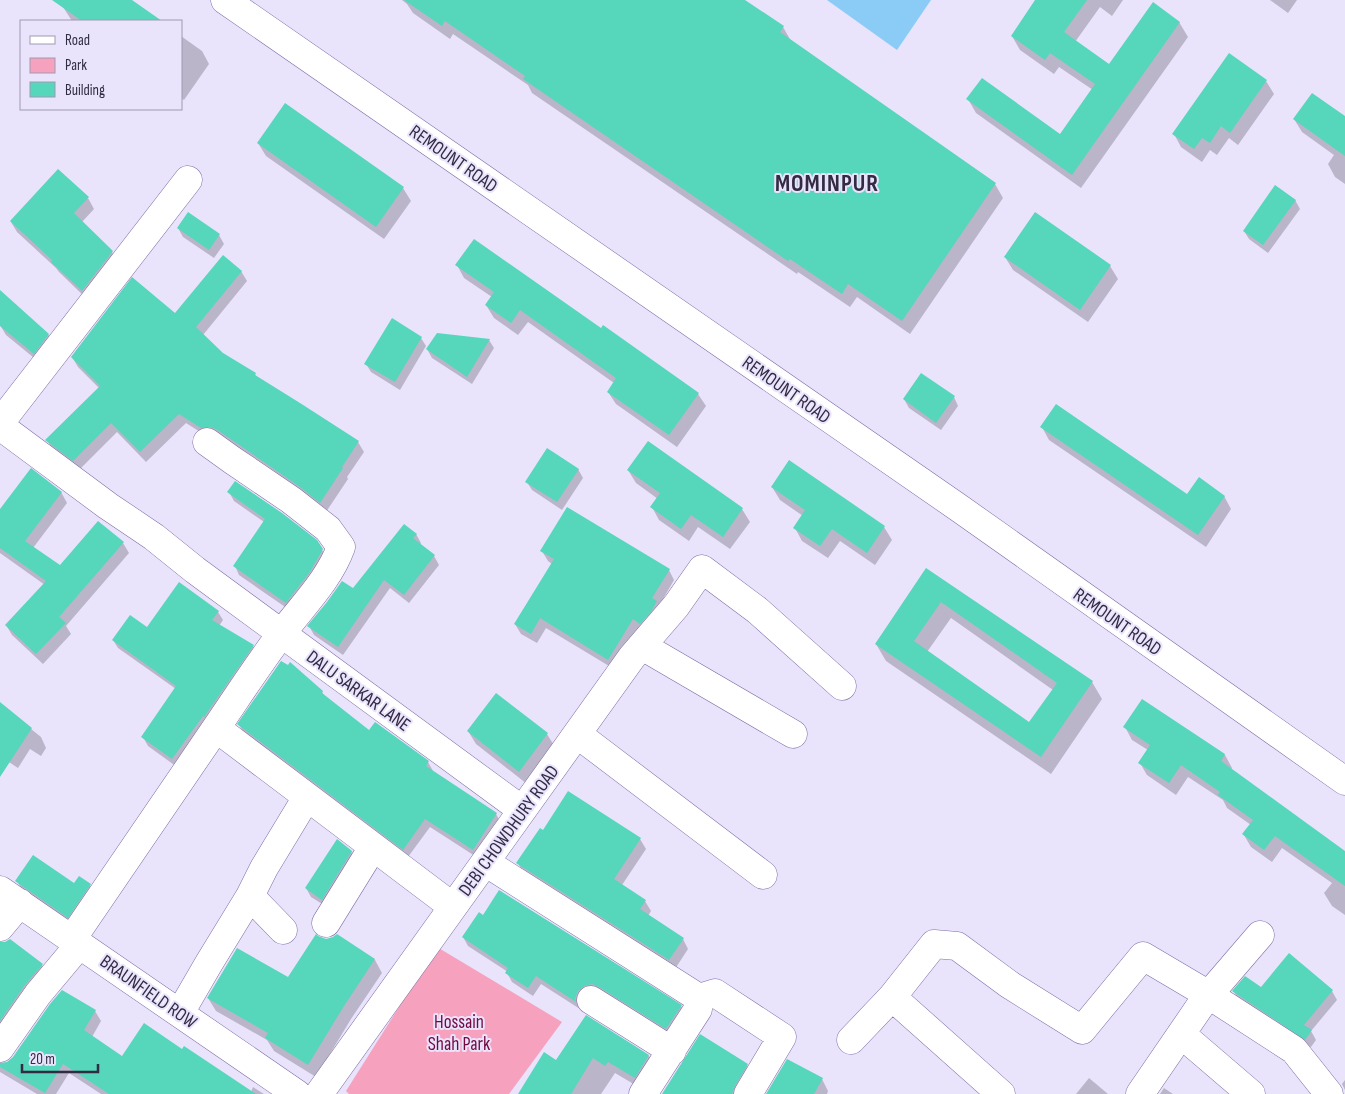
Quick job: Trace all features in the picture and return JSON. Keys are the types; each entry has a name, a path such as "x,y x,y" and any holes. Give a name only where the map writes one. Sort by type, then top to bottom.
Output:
{"street":[{"name":"REMOUNT ROAD","path":"225,0 959,508 1345,781"},
{"path":"0,424 188,180"},
{"name":"DALU SARKAR LANE","path":"0,424 108,506 154,537 195,570 522,810"},
{"path":"0,1048 76,941 216,728 282,633 335,563 341,547 328,529 291,500 207,442"},
{"name":"DEBI CHOWDHURY ROAD","path":"319,1094 632,657 676,606 702,568 757,610 842,686"},
{"path":"642,646 793,734"},
{"path":"216,728 452,907"},
{"path":"577,734 763,875"},
{"path":"180,1013 307,797"},
{"path":"326,923 373,847"},
{"path":"485,862 699,998 715,993 782,1037 748,1094"},
{"path":"250,896 283,930"},
{"path":"0,927 10,897"},
{"name":"BRAUNFIELD ROW","path":"10,897 297,1094"},
{"path":"1140,1094 1209,995 1260,935"},
{"path":"851,1040 892,997 934,944 957,946 1010,985 1082,1030 1143,956 1209,995 1294,1050 1329,1094"},
{"path":"892,997 1001,1094"},
{"path":"643,1094 698,1009 699,998"},
{"path":"591,1000 672,1050"},
{"path":"1181,1034 1251,1094"}],"green space":[{"name":"Hossain Shah Park","path":"437,947 562,1022 509,1094 349,1094 346,1091"}],"water":[{"path":"827,0 931,0 897,50"}],"building":[{"path":"52,0 132,0 161,20 81,20"},
{"path":"404,0 745,0 784,26 780,32 996,183 902,321 848,284 842,294 790,259 788,261 523,79 525,76 445,21 442,26"},
{"path":"1035,0 1087,0 1064,32 1109,64 1153,2 1180,22 1072,175 966,99 982,78 1060,134 1095,84 1050,53 1045,60 1011,36"},
{"path":"1229,53 1267,80 1230,133 1221,126 1210,143 1202,138 1194,149 1172,134"},
{"path":"1312,93 1345,116 1345,156 1293,119"},
{"path":"285,103 404,187 376,227 257,143"},
{"path":"58,169 89,197 74,213 113,251 82,291 10,221"},
{"path":"1275,185 1296,200 1263,245 1243,231"},
{"path":"188,212 220,234 209,250 177,228"},
{"path":"1035,212 1111,265 1080,310 1004,257"},
{"path":"474,239 601,328 603,325 699,393 669,435 607,392 616,378 520,310 511,323 485,305 494,292 455,265"},
{"path":"223,255 242,271 196,327 223,353 359,441 320,503 216,429 209,427 201,428 179,414 140,452 111,423 73,461 45,440 100,386 71,357 132,277 175,313"},
{"path":"0,290 49,334 34,354 0,326"},
{"path":"392,318 422,337 395,382 364,364"},
{"path":"437,333 490,339 467,377 426,349"},
{"path":"921,373 955,396 936,423 903,399"},
{"path":"1056,404 1187,494 1199,477 1225,496 1198,535 1040,427"},
{"path":"648,441 743,508 723,537 691,515 681,529 650,507 660,493 627,470"},
{"path":"547,448 579,469 557,502 525,482"},
{"path":"789,460 885,526 867,553 832,529 820,546 793,528 805,510 771,487"},
{"path":"31,468 62,492 25,541 60,565 98,521 124,542 59,617 66,623 36,654 5,625 46,581 0,548 0,509"},
{"path":"235,481 317,540 323,549 310,572 286,603 233,566 265,519 227,492"},
{"path":"567,507 670,569 652,598 657,601 651,612 640,624 633,619 608,660 540,618 531,634 514,624 554,559 540,551"},
{"path":"404,524 417,534 413,538 435,555 404,595 384,580 338,647 307,626 342,581 353,588"},
{"path":"926,568 1093,681 1041,757 875,644","holes":["941,602 1057,683 1029,722 914,641"]},
{"path":"179,582 219,611 212,620 254,645 172,759 141,737 176,686 112,640 130,615 147,627"},
{"path":"281,661 288,665 290,662 323,691 322,693 369,730 375,722 429,761 426,766 497,813 473,850 425,819 403,850 237,724"},
{"path":"496,693 548,733 519,772 467,731"},
{"path":"1142,699 1225,754 1221,761 1345,851 1345,886 1275,836 1264,850 1242,834 1253,820 1218,795 1220,792 1181,765 1169,783 1138,763 1150,745 1123,727"},
{"path":"0,702 32,728 0,777"},
{"path":"568,791 641,838 614,879 646,900 640,909 684,938 669,960 516,863 540,828 543,830"},
{"path":"337,839 352,851 322,900 305,888"},
{"path":"33,855 74,883 79,876 91,884 68,918 15,881"},
{"path":"499,890 682,1005 666,1029 592,984 584,986 578,991 575,999 576,1002 536,976 528,988 505,973 508,968 462,937 479,912 483,915"},
{"path":"316,934 326,939 337,934 375,959 308,1065 265,1038 268,1033 207,998 237,948 288,977"},
{"path":"10,939 43,964 25,985 0,1021 0,942"},
{"path":"1289,953 1333,990 1304,1025 1312,1030 1305,1040 1232,991 1245,976 1261,987"},
{"path":"62,990 96,1010 84,1030 122,1056 144,1023 182,1049 184,1046 256,1094 109,1094 63,1064 45,1093 0,1067 0,1063 7,1062 13,1057"},
{"path":"586,1015 649,1055 635,1078 608,1062 605,1066 593,1058 571,1094 518,1094 544,1052 556,1060"},
{"path":"700,1034 748,1064 732,1094 662,1094"},
{"path":"787,1059 823,1078 814,1094 766,1094"}],"district":[{"name":"MOMINPUR","path":"827,183"}]}
